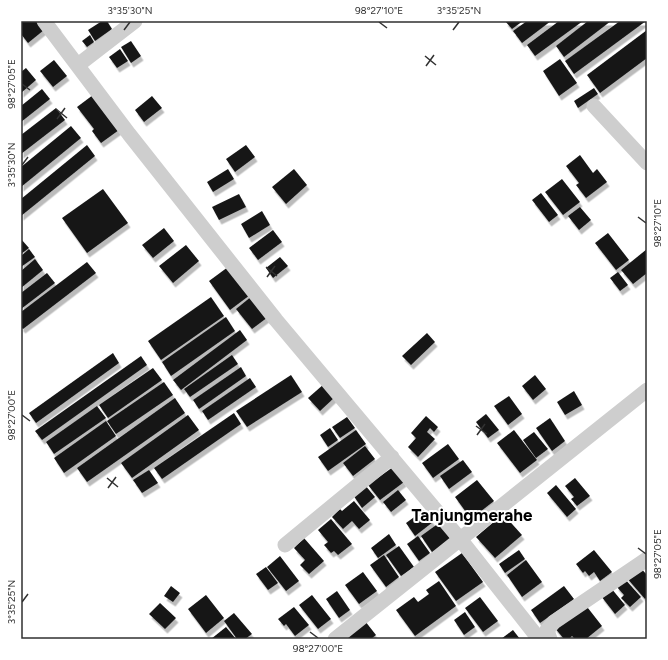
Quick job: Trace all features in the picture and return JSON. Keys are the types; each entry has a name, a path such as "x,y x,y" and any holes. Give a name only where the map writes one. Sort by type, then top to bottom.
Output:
{"street":[{"path":"44,21 129,134 276,320 460,538 538,639"},
{"path":"78,65 135,21"},
{"path":"594,106 647,163"},
{"path":"335,639 647,390"},
{"path":"285,545 392,457"},
{"path":"550,639 547,630 554,622 647,559"}],"building":[{"path":"21,21 36,21 44,30 28,43 21,34"},
{"path":"102,21 107,21 112,29 95,41 88,30"},
{"path":"505,21 523,21 512,29"},
{"path":"527,21 551,21 522,43 513,31"},
{"path":"559,21 583,21 535,56 527,45"},
{"path":"588,21 611,21 564,57 556,46"},
{"path":"620,21 646,21 574,74 565,61"},
{"path":"647,30 647,58 600,93 587,75"},
{"path":"90,35 94,42 87,47 82,41"},
{"path":"131,41 141,56 131,63 121,47"},
{"path":"120,49 128,61 117,68 109,57"},
{"path":"560,59 577,83 559,96 543,71"},
{"path":"54,60 67,76 53,87 40,71"},
{"path":"26,68 36,80 21,93 21,72"},
{"path":"594,88 598,94 578,108 574,101"},
{"path":"42,89 50,99 21,122 21,106"},
{"path":"93,95 119,130 101,143 92,131 94,129 77,107"},
{"path":"152,96 162,108 144,122 135,110"},
{"path":"56,108 65,120 21,154 21,135"},
{"path":"71,126 81,138 21,187 21,167"},
{"path":"87,145 95,156 21,216 21,199"},
{"path":"246,145 255,157 235,172 226,159"},
{"path":"580,155 593,173 597,169 607,182 586,198 576,185 579,183 566,166"},
{"path":"228,169 234,179 213,192 207,182"},
{"path":"294,169 307,185 286,204 272,187"},
{"path":"562,179 580,202 563,215 545,192"},
{"path":"103,189 128,223 87,253 62,218"},
{"path":"541,193 558,215 549,222 532,200"},
{"path":"239,194 246,207 219,220 212,207"},
{"path":"580,207 591,220 579,230 568,216"},
{"path":"262,211 270,225 249,238 241,224"},
{"path":"164,228 174,241 153,258 142,245"},
{"path":"273,230 282,242 258,260 249,248"},
{"path":"608,233 629,260 616,270 595,243"},
{"path":"21,239 29,248 21,254"},
{"path":"186,245 199,261 173,283 159,266"},
{"path":"29,249 35,257 21,267 21,256"},
{"path":"647,249 647,273 633,284 621,270"},
{"path":"280,257 288,266 273,278 266,268"},
{"path":"35,259 43,270 21,288 21,271"},
{"path":"87,262 96,273 23,329 21,327 21,312"},
{"path":"228,267 250,295 230,310 209,281"},
{"path":"618,272 628,285 620,291 610,278"},
{"path":"47,273 55,283 21,309 21,293"},
{"path":"252,296 268,317 252,329 236,309"},
{"path":"211,297 224,316 161,360 148,341"},
{"path":"226,317 235,331 171,376 162,362"},
{"path":"240,330 247,340 181,390 173,380"},
{"path":"427,333 435,342 411,365 402,356"},
{"path":"113,353 119,363 36,423 29,413"},
{"path":"232,355 238,364 190,397 184,389"},
{"path":"141,356 147,365 42,440 35,431"},
{"path":"241,367 246,376 199,409 193,400"},
{"path":"153,368 162,380 108,418 99,405"},
{"path":"291,375 302,392 247,427 236,411"},
{"path":"535,375 546,389 533,400 522,386"},
{"path":"250,378 256,387 208,420 202,411"},
{"path":"164,382 173,395 116,434 107,421"},
{"path":"324,384 335,397 320,411 308,398"},
{"path":"574,391 582,405 565,415 557,402"},
{"path":"509,396 522,414 508,425 494,406"},
{"path":"175,398 185,413 87,482 77,468"},
{"path":"97,406 106,418 54,454 46,442"},
{"path":"234,413 241,424 162,479 154,468"},
{"path":"486,414 499,430 488,438 476,422"},
{"path":"188,415 199,430 132,478 121,463"},
{"path":"426,416 438,427 434,432 430,428 427,432 435,439 418,457 408,447 416,438 411,433"},
{"path":"347,417 355,428 340,438 332,427"},
{"path":"550,418 565,441 552,451 536,428"},
{"path":"106,421 116,436 64,473 54,458"},
{"path":"330,428 338,440 328,447 320,435"},
{"path":"356,430 366,444 328,471 318,457"},
{"path":"514,430 537,460 520,473 497,443"},
{"path":"534,432 548,449 536,458 523,440"},
{"path":"448,444 459,459 433,478 422,463"},
{"path":"365,446 375,459 353,476 343,463"},
{"path":"463,460 472,472 449,489 440,476"},
{"path":"393,467 404,482 380,500 368,485"},
{"path":"149,470 158,483 142,493 133,480"},
{"path":"575,478 590,496 577,506 571,499 574,497 565,486"},
{"path":"477,480 494,501 471,519 455,497"},
{"path":"365,485 375,497 362,508 353,495"},
{"path":"556,485 576,509 567,517 547,493"},
{"path":"398,490 406,500 391,512 383,502"},
{"path":"354,501 370,520 359,529 352,521 343,529 332,517 340,509 342,511"},
{"path":"424,510 433,522 415,536 406,523"},
{"path":"503,514 522,535 495,558 476,537"},
{"path":"331,519 352,544 338,555 334,551 331,553 324,545 328,542 318,530"},
{"path":"439,523 452,541 434,555 421,536"},
{"path":"389,534 396,545 378,558 371,548"},
{"path":"418,536 430,553 419,561 407,544"},
{"path":"304,538 324,561 309,574 300,565 305,560 294,548"},
{"path":"399,546 414,567 401,576 386,555"},
{"path":"519,550 525,559 505,573 499,564"},
{"path":"594,550 612,572 600,581 594,572 589,576 585,571 583,573 576,564"},
{"path":"462,553 483,582 456,601 435,572"},
{"path":"384,555 399,577 386,587 370,565"},
{"path":"280,556 299,581 286,591 267,567"},
{"path":"526,560 542,582 522,597 507,575"},
{"path":"639,566 647,575 647,597 645,599 626,577"},
{"path":"266,567 278,583 268,590 256,574"},
{"path":"363,572 377,591 359,604 345,585"},
{"path":"624,578 641,597 630,607 621,598 624,595 616,586"},
{"path":"439,581 456,606 415,636 396,610 414,597 418,602 429,594 426,590"},
{"path":"171,586 180,593 173,602 164,596"},
{"path":"564,586 574,599 540,623 531,610"},
{"path":"611,588 625,605 615,614 601,596"},
{"path":"337,591 350,610 339,618 326,599"},
{"path":"206,595 224,618 206,633 188,609"},
{"path":"312,595 331,619 318,629 299,605"},
{"path":"480,597 498,621 483,632 465,608"},
{"path":"160,603 176,618 165,629 149,614"},
{"path":"584,603 602,626 586,639 575,639 572,636 569,639 564,639 554,627"},
{"path":"294,607 309,625 295,636 286,624 284,626 278,619"},
{"path":"465,612 475,627 464,635 454,620"},
{"path":"234,613 252,634 245,639 237,639 224,621"},
{"path":"365,621 376,635 371,639 344,639"},
{"path":"226,627 236,639 211,639"},
{"path":"513,630 520,639 501,639"}],"district":[{"name":"Tanjungmerahe","path":"472,515"}]}
